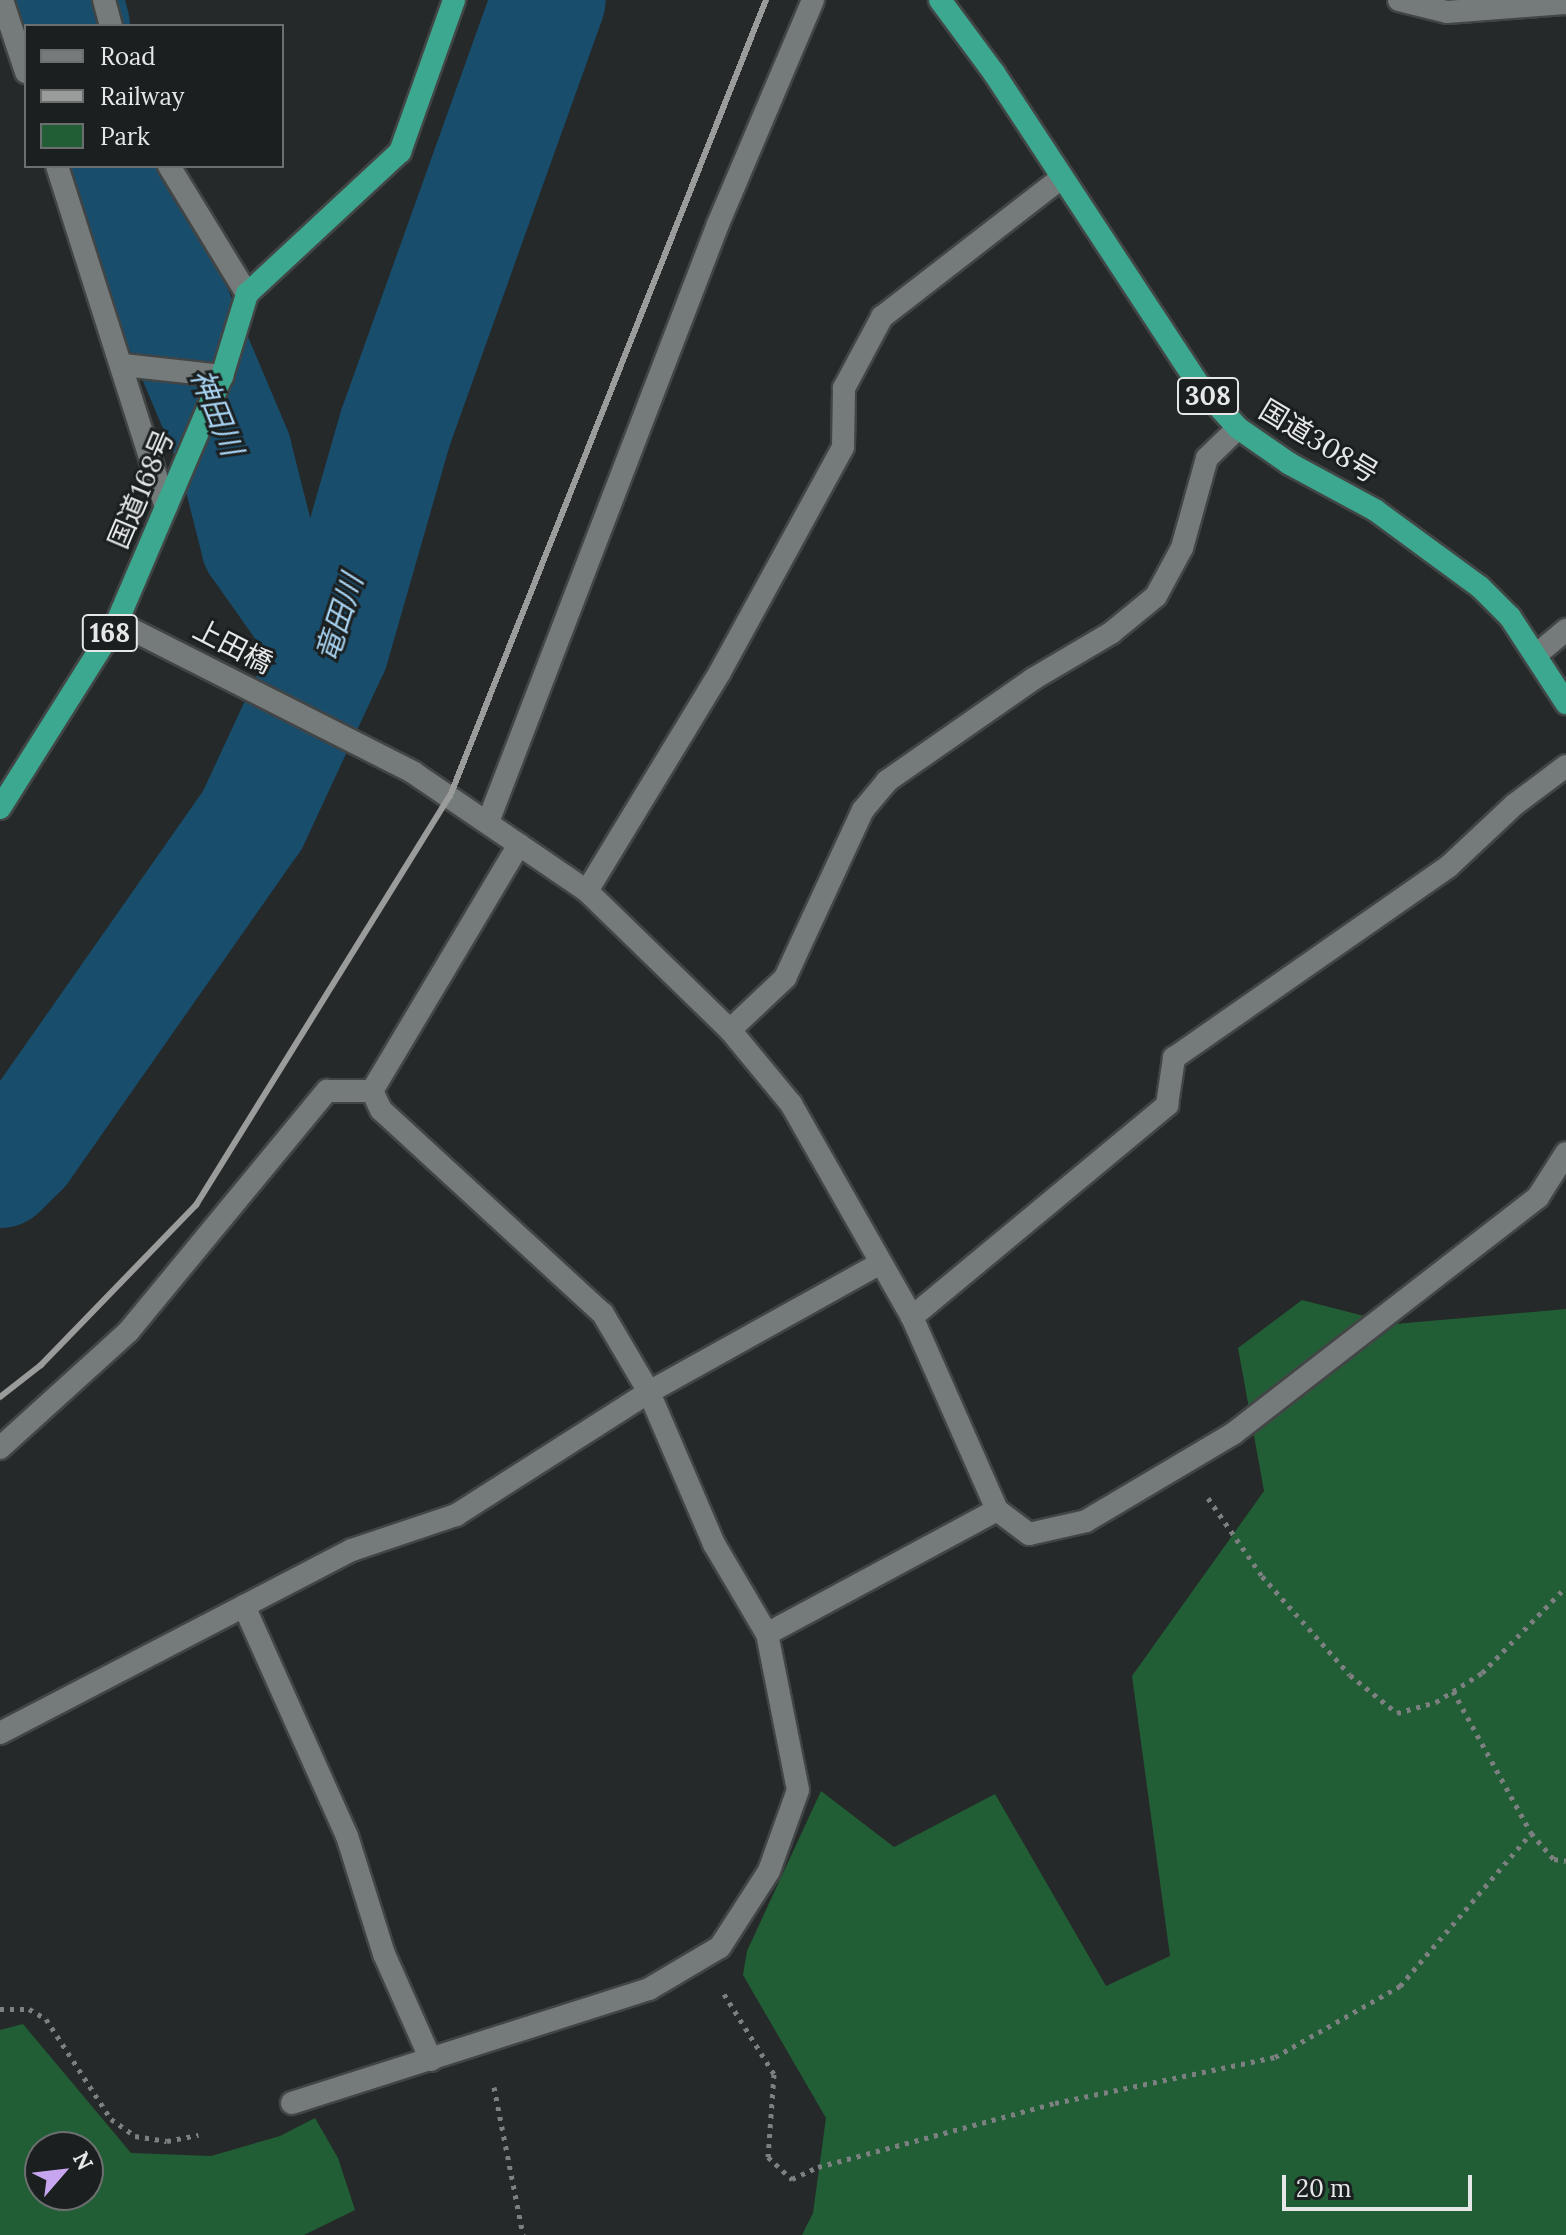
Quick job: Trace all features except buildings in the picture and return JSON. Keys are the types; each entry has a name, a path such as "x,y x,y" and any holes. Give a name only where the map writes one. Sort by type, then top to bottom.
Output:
{"highway":[{"path":"247,294 400,152 454,0"},
{"name":"国道308号","path":"940,0 994,73 1060,179 1198,384 1238,428 1290,464 1375,510 1440,556 1510,617 1566,703"},
{"name":"国道168号","path":"0,808 117,622 222,376 247,294"}],"street":[{"path":"2,0 24,66"},
{"path":"104,0 110,24"},
{"path":"488,822 718,224 813,0"},
{"path":"1399,0 1447,12 1565,2"},
{"path":"58,168 166,507"},
{"path":"170,168 247,294"},
{"path":"587,891 720,672 843,447 844,388 882,317 1060,179"},
{"path":"123,365 222,376"},
{"path":"730,1030 785,978 863,810 887,781 1033,679 1111,633 1156,596 1182,548 1207,458 1238,428"},
{"name":"上田橋","path":"117,622 414,773 488,822 587,891 730,1030 791,1104 879,1264 912,1317 997,1510"},
{"path":"1536,655 1566,630"},
{"path":"912,1317 1167,1105 1174,1058 1448,867 1514,805 1566,766"},
{"path":"372,1091 519,844"},
{"path":"0,1448 128,1332 327,1091 372,1091"},
{"path":"292,2103 486,2044 649,1989 720,1947 769,1871 798,1790 767,1634 714,1544 649,1392 603,1314 381,1110 372,1091"},
{"path":"767,1634 997,1510 1029,1534 1086,1521 1234,1433 1538,1197 1566,1153"},
{"path":"0,1733 352,1550 456,1515 649,1392 879,1264"},
{"path":"244,1606 347,1836 384,1954 431,2060"}],"path":[{"path":"1183,1463 1262,1576 1350,1675 1397,1713 1436,1702 1482,1673 1566,1587"},
{"path":"1453,1691 1531,1833 1554,1859 1566,1861"},
{"path":"701,1958 774,2074 768,2157 792,2179 818,2167 1055,2103 1275,2057 1400,1986 1531,1833"},
{"path":"0,2009 29,2009 46,2019 111,2119 135,2136 167,2141 198,2135"},
{"path":"486,2044 523,2235"}],"green space":[{"path":"1302,1300 1395,1324 1566,1309 1566,2235 802,2235 813,2213 826,2118 743,1975 747,1951 821,1791 894,1847 995,1794 1106,1986 1170,1956 1132,1676 1264,1491 1238,1348"},
{"path":"23,2024 131,2153 211,2156 280,2136 315,2118 338,2158 355,2210 304,2235 0,2235 0,2030"}],"waterway":[{"name":"神田川","path":"66,0 72,24"},
{"name":"竜田川","path":"0,1171 22,1149 252,821 332,649 395,429 549,0"},
{"name":"神田川","path":"115,168 235,453 258,544 332,649"}],"railway":[{"path":"0,1397 41,1365 196,1205 450,796 766,0"}]}
